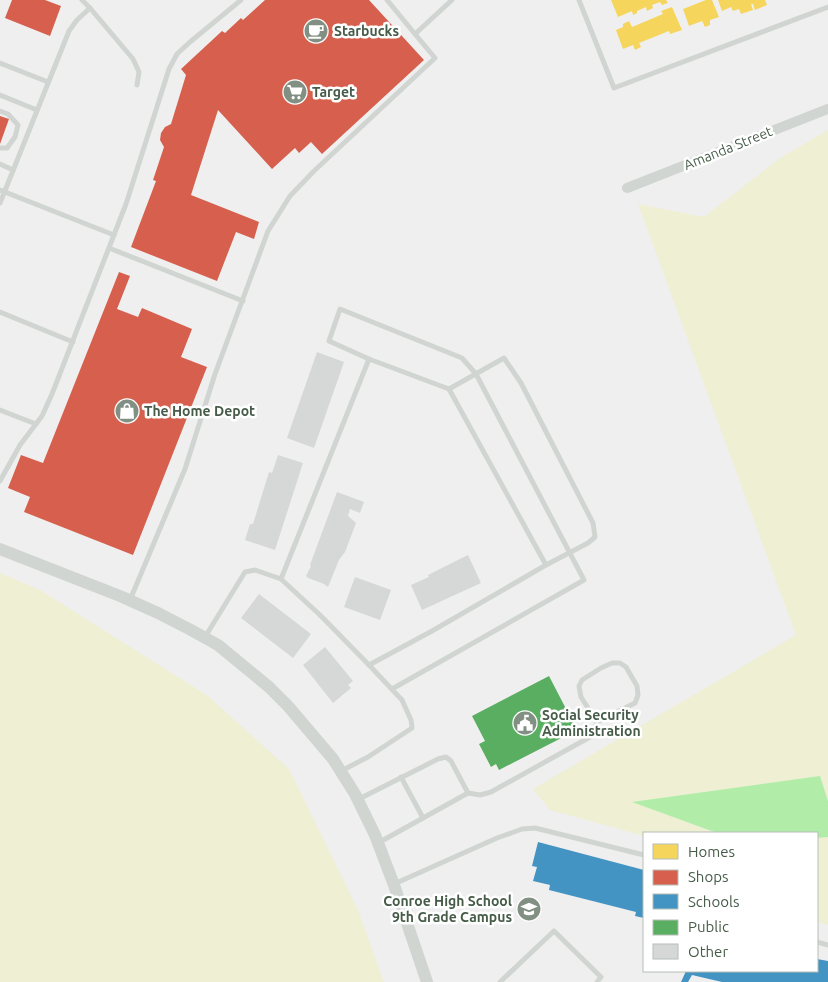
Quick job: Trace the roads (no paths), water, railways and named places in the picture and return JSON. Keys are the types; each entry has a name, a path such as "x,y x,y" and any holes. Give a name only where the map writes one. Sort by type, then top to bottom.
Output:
{"street":[{"name":"Amanda Street","path":"627,188 828,109"},
{"path":"0,549 130,600 218,645 269,687 288,706 333,759 358,800 378,843 394,885 427,982"}],"lane":[{"path":"82,0 133,59 139,72 137,85"},
{"path":"0,481 20,445 42,416 52,394 126,204 169,68 177,54 241,0"},
{"path":"130,600 185,469 215,374 268,231 290,196 434,58 387,0"},
{"path":"415,34 452,0"},
{"path":"579,0 614,88 828,7"},
{"path":"0,203 2,191 13,170 69,30 90,8"},
{"path":"0,63 48,82"},
{"path":"0,95 37,110"},
{"path":"0,111 8,114 18,125 15,137 8,148 0,148"},
{"path":"0,164 13,170"},
{"path":"2,191 114,235"},
{"path":"109,248 242,301"},
{"path":"392,689 584,580 476,374 462,358 340,309 329,341 369,360 449,389 546,565"},
{"path":"0,312 73,342"},
{"path":"369,665 546,565 588,544 595,537 593,523 521,383 504,358 449,389"},
{"path":"282,579 369,360"},
{"path":"0,410 36,424"},
{"path":"204,638 246,572 255,570 282,579 334,628 402,700 412,720 412,728 368,757 341,771"},
{"path":"378,843 468,793 480,795 491,792 590,737 597,722 635,702 638,695 637,686 626,667 620,663 612,663 601,668 582,680 579,686 581,697 597,722"},
{"path":"358,800 438,759 446,758 451,761 468,793"},
{"path":"400,778 423,818"},
{"path":"394,885 497,838 522,829 535,828 643,855"},
{"path":"500,982 554,931 601,977 597,982"}],"place":[{"name":"Starbucks","path":"316,31"},
{"name":"Target","path":"295,92"},
{"name":"The Home Depot","path":"127,411"},
{"name":"Social Security Administration","path":"525,723"},
{"name":"Conroe High School 9th Grade Campus","path":"529,909"}]}
